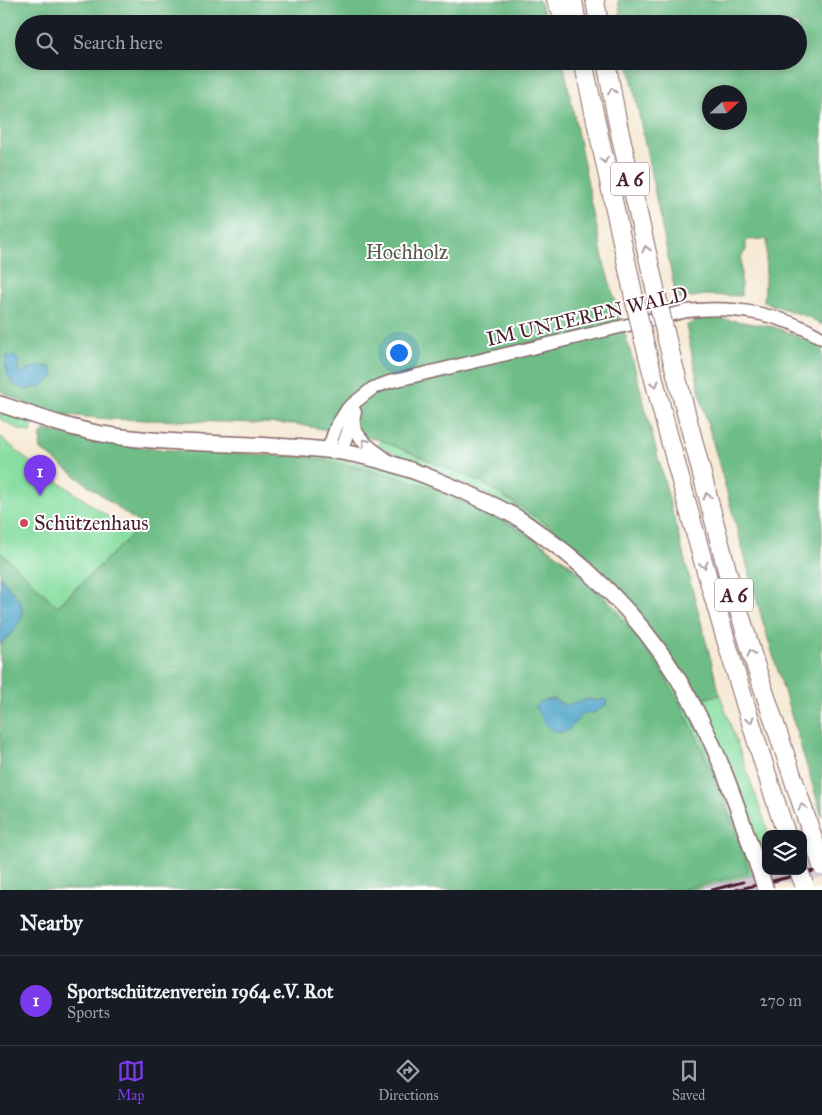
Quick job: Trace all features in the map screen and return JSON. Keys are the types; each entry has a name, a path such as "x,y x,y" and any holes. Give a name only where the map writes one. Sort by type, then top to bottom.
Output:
{"highway":[{"path":"556,0 563,15"},
{"path":"573,0 576,15"},
{"path":"595,0 598,15"},
{"name":"A 6","path":"585,70 635,302 665,424 708,580 785,830"},
{"name":"A 6","path":"608,70 617,120 665,332 728,574 756,667 820,860"}],"main road":[{"path":"0,404 55,422 106,435 146,440 279,446 334,451 391,463 474,495 519,519 564,550 622,604 648,635 671,668 692,703 710,739 766,890"}],"street":[{"name":"IM UNTEREN WALD","path":"334,451 336,427 348,408 373,388 389,382 594,332 696,310 721,309 752,312 784,320 822,338"},
{"name":"IM UNTEREN WALD","path":"334,451 363,397"},
{"path":"355,412 354,426 360,437 367,446 391,463"}],"shaded area":[{"path":"822,855 822,878 789,886 787,883 773,886 774,890 691,890 762,872 762,875 807,875 807,858"}],"green space":[{"name":"Hochholz","path":"0,0 539,0 545,15 15,15 15,70 565,70 604,263 634,365 720,695 699,699 676,663 600,568 571,540 483,483 380,440 295,424 110,419 66,415 33,407 0,391"},
{"path":"618,0 822,0 822,325 811,318 764,302 767,239 746,240 746,250 741,257 741,296 705,295 680,299 675,291 630,70 807,70 807,15 620,15"},
{"path":"705,318 774,327 822,346 822,816 762,619 702,403 686,326"},
{"path":"0,408 28,419 33,423 31,432 19,429 0,419"},
{"path":"46,430 81,439 170,450 308,457 383,473 431,487 473,505 515,527 559,556 587,582 640,641 663,674 700,744 745,855 749,873 680,890 0,890 0,644 13,632 3,579 0,576 0,552 57,607 141,525 40,449 41,434","holes":["554,699 565,705 589,699 597,701 578,718 551,730 542,719 545,700"]},
{"path":"0,436 26,459 133,534 57,606 0,552"},
{"path":"380,440 483,483 571,540 600,568 654,631 699,699 720,695 768,830 762,830 762,857 759,854 714,738 696,700 652,632 625,601 597,572 567,546 522,514 480,491 414,464 377,445"},
{"path":"308,454 385,467 432,481 516,523 558,555 515,527 473,505 431,487 383,473 308,457"},
{"path":"560,557 590,580 644,639 687,706 704,742 748,856 753,875 691,890 680,890 749,873 745,855 700,744 663,674 614,610"}],"water":[{"path":"6,356 13,356 18,359 19,372 22,374 28,369 35,367 50,367 53,377 42,386 27,390 13,385 6,368"},
{"path":"0,576 20,601 23,615 13,632 0,644"},
{"path":"554,699 568,705 589,699 597,701 605,699 607,701 606,705 594,713 584,713 564,732 558,732 549,728 535,707 541,701"}],"railway":[{"path":"736,890 822,869"},
{"path":"712,890 743,882"}],"place":[{"name":"Sportschützenverein 1964 e.V. Rot","path":"40,496"},
{"name":"Schützenhaus","path":"24,523"}]}
